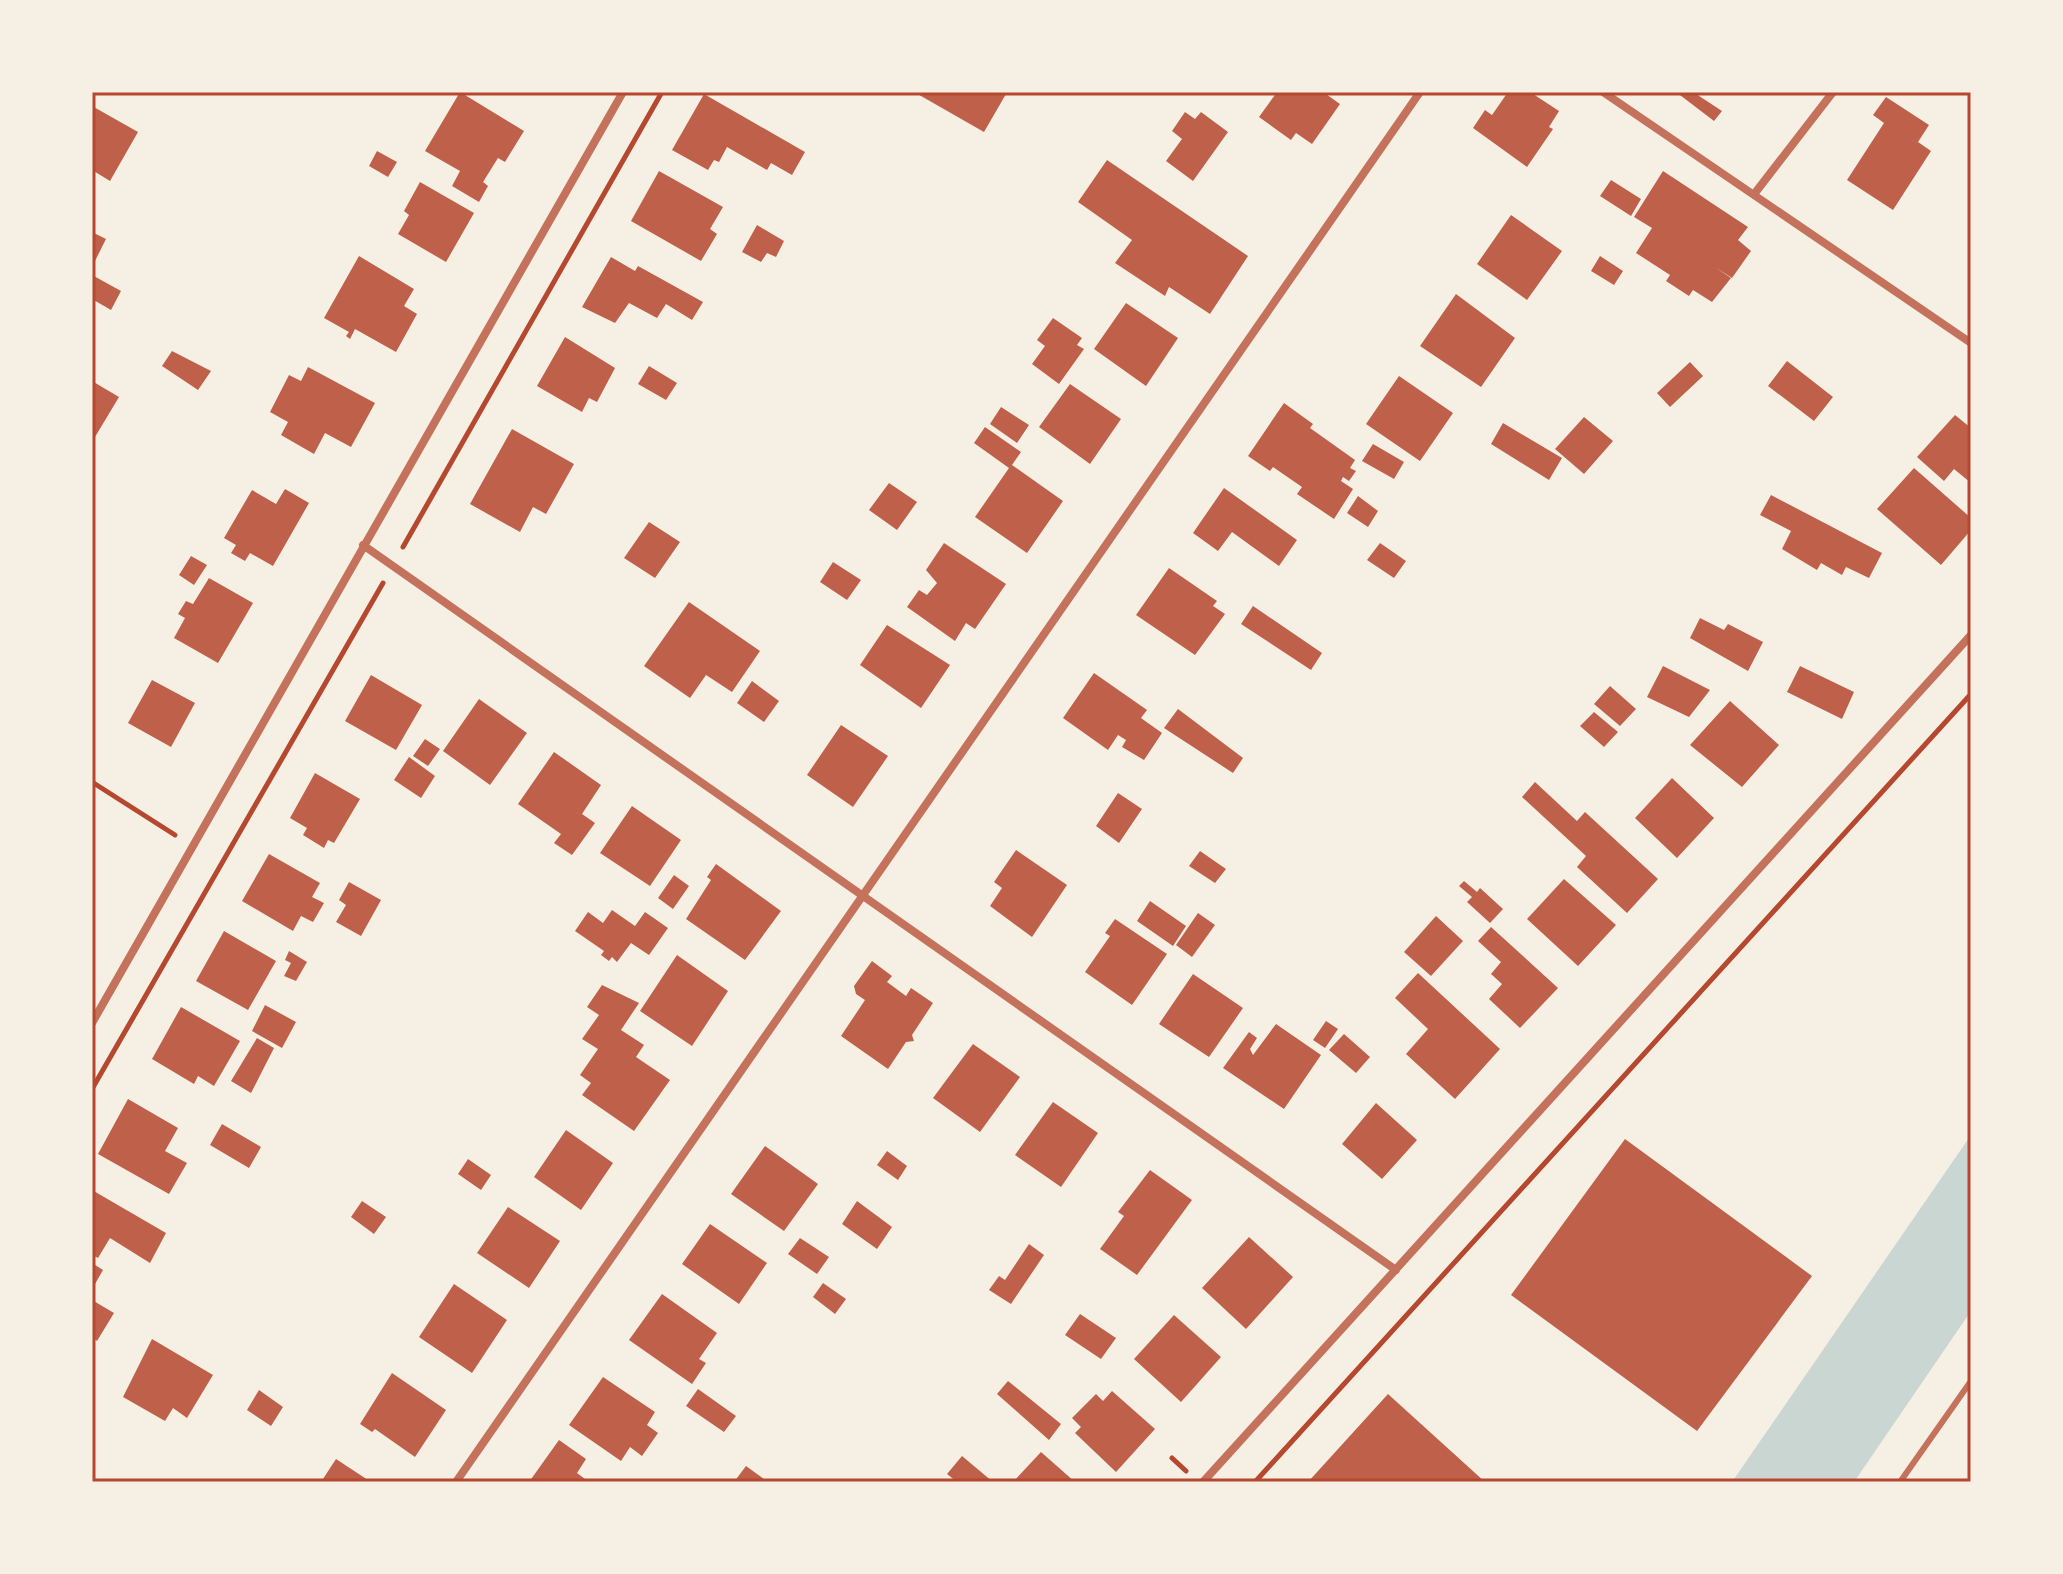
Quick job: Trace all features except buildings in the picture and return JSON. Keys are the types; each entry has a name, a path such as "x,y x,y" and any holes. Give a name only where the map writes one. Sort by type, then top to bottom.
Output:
{"street":[{"path":"92,1023 623,92"},
{"path":"456,1482 1420,92"},
{"path":"1603,92 1971,343"},
{"path":"1755,193 1833,92"},
{"path":"363,545 866,895 1396,1270"},
{"path":"1203,1482 1971,635"}],"lane":[{"path":"1900,1482 1971,1381"}],"path":[{"path":"92,1089 662,92"},
{"path":"1255,1482 1971,694"},
{"path":"92,782 193,846"}],"shaded area":[{"path":"1971,1135 1971,1311 1854,1482 1732,1482"}]}
